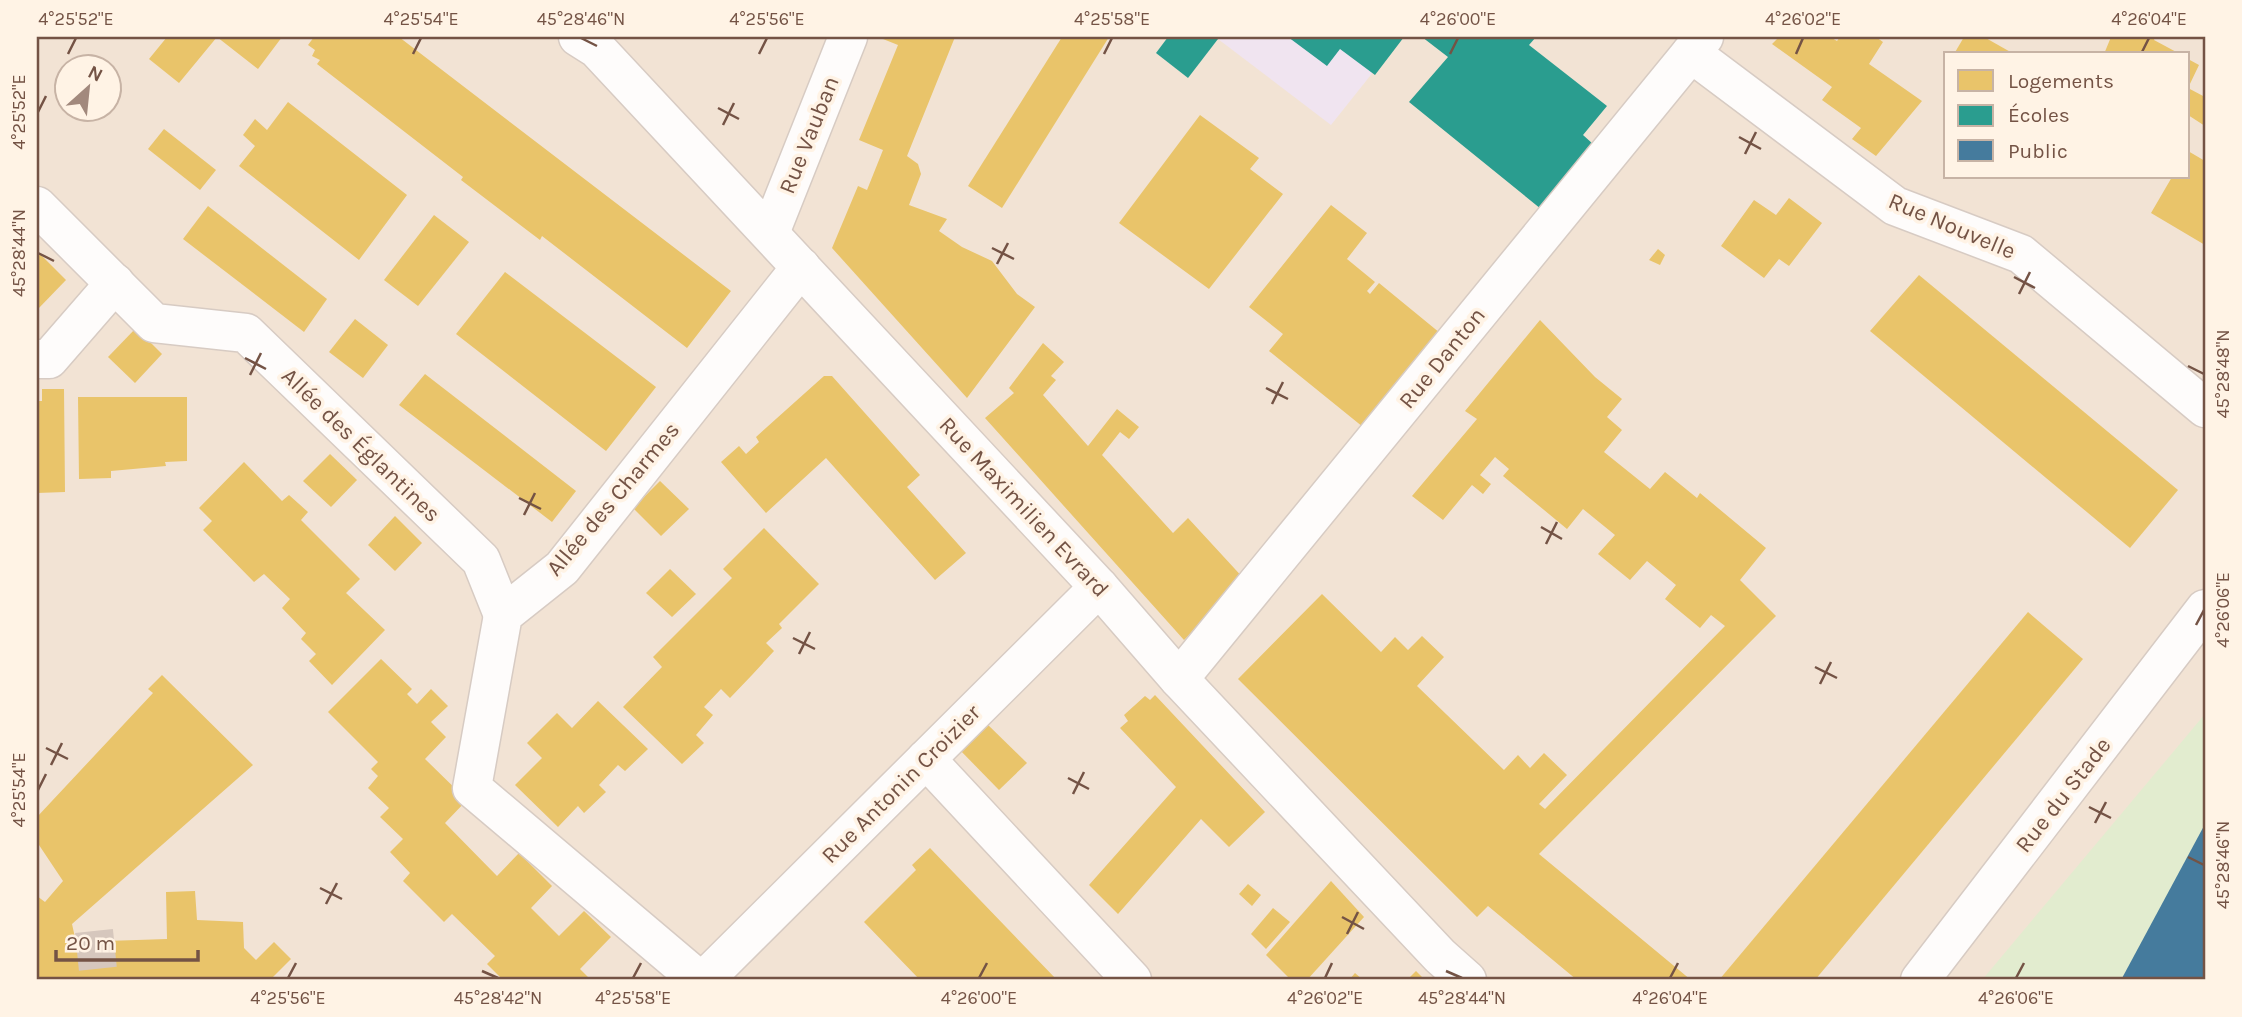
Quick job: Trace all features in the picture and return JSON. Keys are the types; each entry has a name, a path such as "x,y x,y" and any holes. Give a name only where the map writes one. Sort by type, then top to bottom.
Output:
{"street":[{"name":"Rue Maximilien Evrard","path":"578,37 597,49 1098,587 1179,679 1440,956 1467,980"},
{"name":"Rue Vauban","path":"769,233 848,37"},
{"name":"Rue Nouvelle","path":"1698,45 1895,206 2021,254 2205,408"},
{"name":"Rue Danton","path":"1179,679 1698,45"},
{"name":"Allée des Églantines","path":"37,206 154,323 246,333 481,560 503,615"},
{"name":"Allée des Charmes","path":"503,615 562,568 801,267"},
{"path":"37,359 49,359 115,283"},
{"name":"Rue Antonin Croizier","path":"704,980 1098,587"},
{"name":"Rue du Stade","path":"1920,980 2205,609"},
{"path":"503,615 472,788 699,980"},
{"path":"926,759 1132,980"}],"shaded area":[{"path":"37,37 2205,37 2205,980 37,980"},
{"path":"1401,37 1331,125 1218,39"}],"green space":[{"path":"2205,714 2205,980 1982,980"}],"building: Logements":[{"path":"167,37 217,37 179,83 149,59"},
{"path":"217,37 282,37 258,69"},
{"path":"314,37 399,37 731,291 687,348 542,236 540,240 461,180 463,177 317,64 320,60 312,56 315,50 308,45"},
{"path":"878,37 955,37 907,156 918,164 921,174 909,205 947,219 939,231 962,247 992,261 1017,294 1035,307 967,398 832,248 858,186 867,190 883,150 859,140 898,45"},
{"path":"1062,37 1109,37 1002,208 968,186"},
{"path":"1779,37 1830,37 1837,41 1840,37 1876,37 1883,42 1869,64 1922,101 1876,156 1852,139 1861,128 1822,100 1832,87 1772,44"},
{"path":"1964,37 1984,37 2010,52 1955,52"},
{"path":"2111,37 2155,37 2154,40 2176,52 2105,52"},
{"path":"2190,60 2199,65 2190,84"},
{"path":"2190,89 2205,97 2205,126 2190,116"},
{"path":"288,102 407,195 359,260 239,166 255,146 243,135 255,119 267,130"},
{"path":"1200,115 1259,158 1250,169 1283,194 1209,289 1119,223"},
{"path":"164,129 216,170 200,190 148,149"},
{"path":"2190,152 2205,161 2205,245 2151,213 2171,178 2190,178"},
{"path":"1789,198 1822,223 1789,266 1779,259 1764,278 1721,246 1754,200 1776,215"},
{"path":"1331,205 1367,233 1347,259 1375,282 1367,291 1370,294 1379,283 1440,333 1363,427 1269,351 1283,334 1249,307"},
{"path":"208,206 327,299 304,332 183,239"},
{"path":"434,215 469,242 418,306 384,280"},
{"path":"1658,249 1665,255 1660,265 1649,260"},
{"path":"37,251 66,280 37,310"},
{"path":"505,272 656,387 606,451 456,334"},
{"path":"1919,275 2178,490 2130,548 1870,331"},
{"path":"355,319 388,345 363,378 329,352"},
{"path":"1540,320 1595,377 1622,399 1607,417 1622,430 1604,452 1650,489 1665,472 1697,498 1700,493 1766,548 1740,580 1776,616 1539,854 1691,980 1577,980 1488,906 1477,917 1238,679 1322,594 1381,652 1395,637 1408,650 1422,636 1444,657 1417,686 1504,770 1518,755 1530,768 1544,753 1567,775 1539,804 1545,809 1725,626 1711,615 1700,628 1665,599 1676,585 1647,561 1630,580 1598,554 1615,535 1583,509 1567,529 1503,476 1509,469 1495,457 1480,475 1491,484 1483,494 1472,485 1443,520 1412,496 1477,419 1465,411"},
{"path":"136,328 162,354 135,383 108,357"},
{"path":"1043,343 1064,362 1051,376 1056,380 1043,395 1088,446 1117,409 1139,427 1129,439 1120,432 1102,455 1173,533 1188,518 1246,581 1184,640 985,418 1014,393 1009,388"},
{"path":"425,374 576,491 552,522 399,405"},
{"path":"824,376 832,376 920,475 907,487 966,553 935,580 826,458 766,513 721,462 739,446 746,454 759,442 756,437"},
{"path":"42,389 64,389 65,492 37,493 37,401 42,401"},
{"path":"78,397 187,397 187,461 165,462 166,466 111,471 111,478 79,479"},
{"path":"330,454 357,480 331,507 303,481"},
{"path":"244,462 282,501 289,495 308,512 301,520 360,579 346,593 385,630 332,685 309,661 316,654 301,639 306,633 282,608 290,599 264,574 254,582 203,530 212,521 199,508"},
{"path":"660,481 689,509 661,536 633,508"},
{"path":"395,516 422,543 395,571 368,545"},
{"path":"764,528 819,584 779,624 782,628 766,643 774,651 752,675 730,698 721,689 704,707 713,715 696,735 704,743 682,764 623,707 662,667 653,657 732,578 723,569"},
{"path":"670,569 696,594 672,617 646,593"},
{"path":"2028,612 2083,659 1815,980 1719,980"},
{"path":"381,659 412,689 407,694 417,704 431,689 448,706 431,722 446,737 425,759 467,800 445,823 497,876 519,853 552,886 531,908 559,936 584,911 611,937 580,969 591,980 503,980 487,964 495,956 452,914 444,922 403,881 410,873 390,852 403,839 380,817 389,808 368,788 378,776 371,769 378,762 328,712"},
{"path":"162,675 253,765 72,924 76,942 167,939 166,892 195,891 197,920 243,922 244,948 256,960 274,942 291,959 272,978 274,980 37,980 37,896 45,902 63,881 37,842 37,817 153,693 148,689"},
{"path":"1155,695 1265,812 1229,847 1201,819 1118,914 1089,885 1176,787 1120,728 1128,721 1124,715 1145,696 1150,700"},
{"path":"598,701 648,749 625,771 618,765 599,785 606,792 584,813 578,806 558,827 515,785 542,758 527,743 557,713 572,728"},
{"path":"984,721 1027,763 999,790 957,747"},
{"path":"930,848 1057,980 920,980 864,922 916,870 912,865"},
{"path":"1331,881 1364,917 1307,980 1291,980 1266,955"},
{"path":"1248,884 1261,895 1252,906 1239,894"},
{"path":"1273,908 1290,922 1266,949 1251,934"},
{"path":"1416,971 1425,980 1407,980"},
{"path":"1355,973 1363,980 1349,980"}],"building: Écoles":[{"path":"1168,37 1218,39 1188,78 1156,53"},
{"path":"1288,37 1404,37 1375,75 1340,49 1327,66"},
{"path":"1422,37 1536,37 1529,45 1607,106 1583,135 1593,144 1541,209 1409,102 1448,57"}],"building: Public":[{"path":"2205,824 2205,980 2121,980"}],"tunnel":[{"path":"94,931 99,980"}]}
